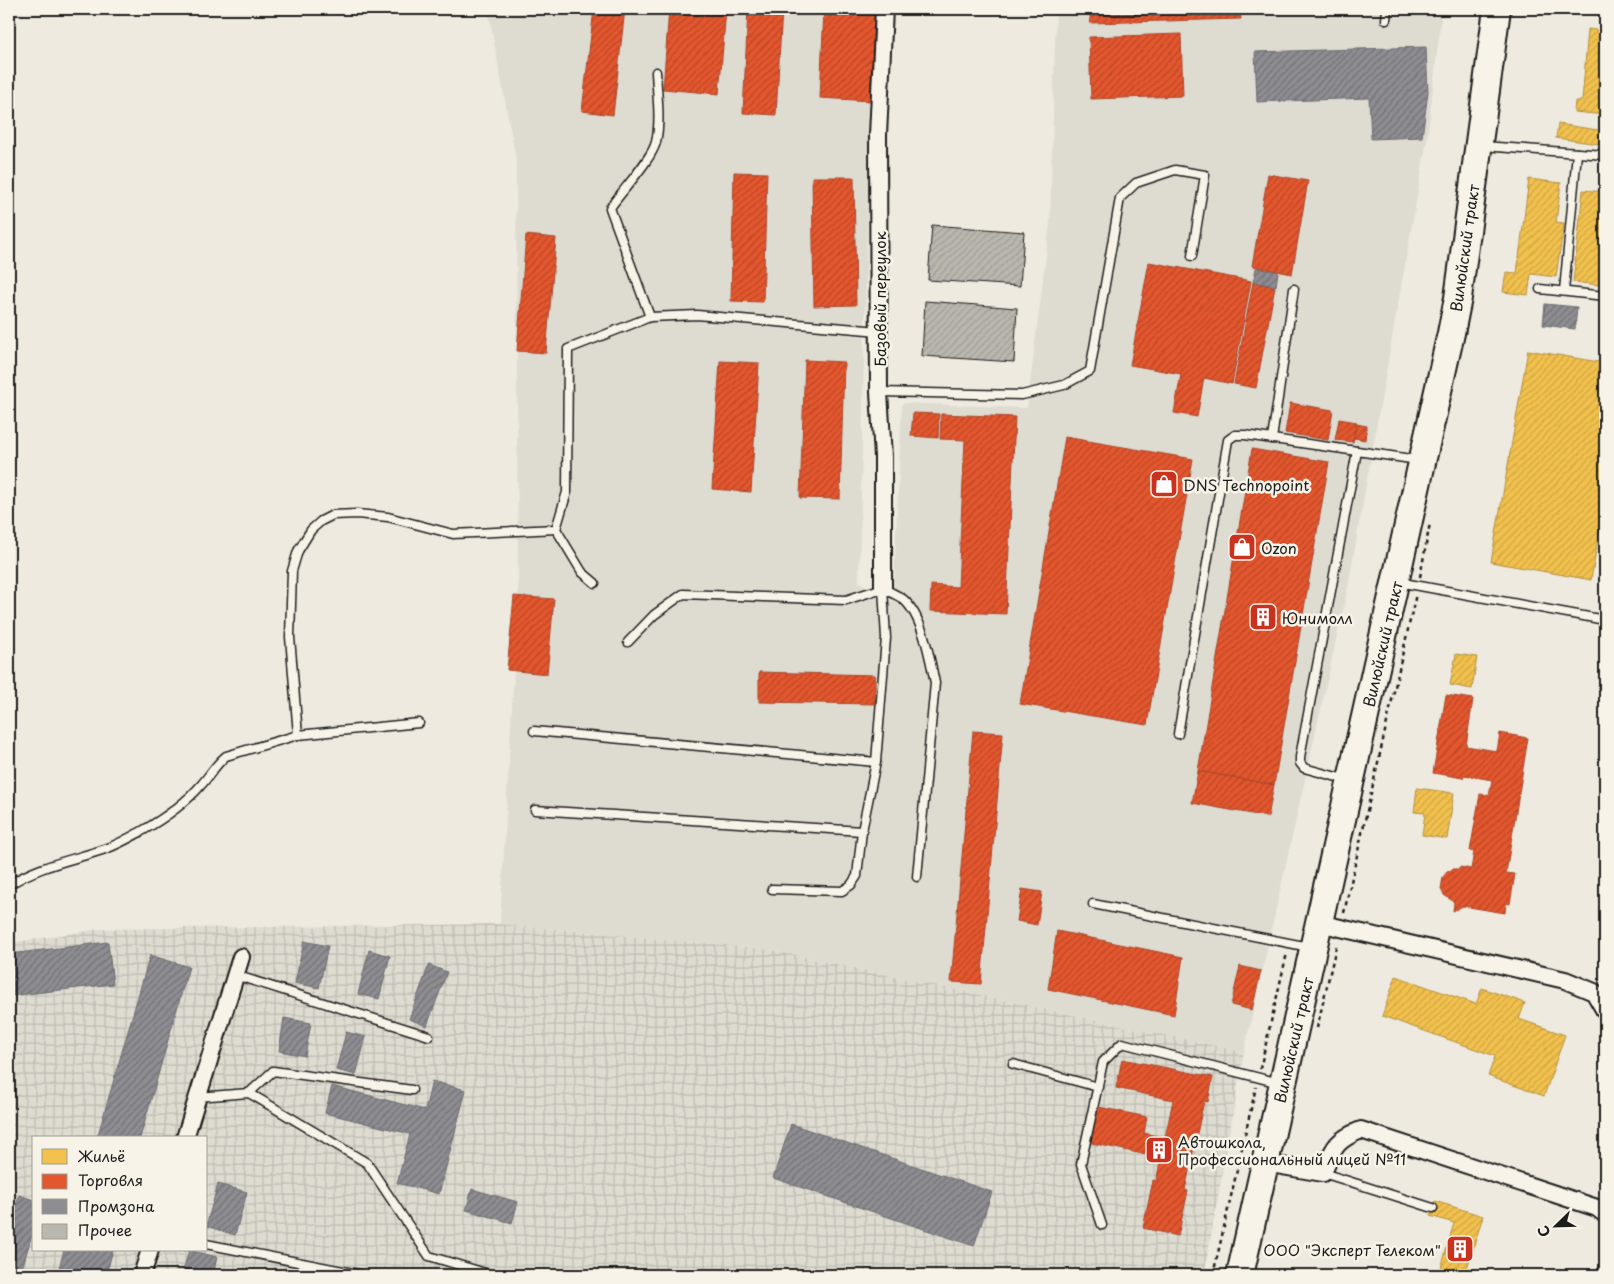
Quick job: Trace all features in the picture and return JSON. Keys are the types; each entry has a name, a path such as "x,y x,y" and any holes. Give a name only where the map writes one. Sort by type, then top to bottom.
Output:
{"main road":[{"name":"Вилюйский тракт","path":"1240,1275 1265,1163 1271,1081 1314,948 1458,298 1496,9"}],"street":[{"name":"Базовый переулок","path":"883,588 878,135 884,9"},
{"path":"1319,923 1566,980 1594,992 1605,1011"},
{"path":"186,1136 241,957"},
{"path":"1265,1163 1323,1173 1335,1146 1346,1137 1361,1130 1596,1208 1605,1214"},
{"path":"142,1275 149,1252"}],"lane":[{"path":"1386,20 1387,9"},
{"path":"650,316 610,208 647,161 656,143 658,125 656,72"},
{"path":"1479,146 1605,155"},
{"path":"1564,291 1577,153"},
{"path":"880,392 1022,395 1064,385 1090,371 1120,198 1136,183 1175,170 1205,175 1192,256"},
{"path":"1272,439 1294,289"},
{"path":"1540,289 1605,296"},
{"path":"596,583 582,572 556,528 567,492 568,349 650,316 697,315 879,331"},
{"path":"1178,734 1228,440 1235,435 1272,439 1422,461"},
{"path":"1351,780 1304,768 1300,763 1300,757 1357,451"},
{"path":"298,735 290,637 292,571 298,551 311,530 321,521 333,515 357,514 388,517 453,534 556,528"},
{"path":"1396,582 1605,620"},
{"path":"772,889 842,891 851,885 857,876 862,831 876,762 886,638 883,588"},
{"path":"628,642 654,615 683,594 846,600 883,588 904,600 918,620 928,652 934,683 917,877"},
{"path":"9,885 21,877 66,860 109,847 143,830 180,805 201,786 226,756 298,735 419,723"},
{"path":"534,731 876,762"},
{"path":"535,810 862,831"},
{"path":"1093,904 1314,948"},
{"path":"235,976 429,1036"},
{"path":"1102,1225 1080,1164 1103,1062 1122,1043 1271,1081"},
{"path":"1013,1064 1098,1086"},
{"path":"249,1093 273,1071 412,1090"},
{"path":"197,1097 249,1093 367,1163 429,1256 492,1275"},
{"path":"1323,1173 1432,1208"},
{"path":"208,1244 362,1275"}],"path":[{"path":"1213,1275 1271,1081 1289,943"}],"shaded area":[{"path":"488,9 872,9 859,582 893,602 902,403 1027,408 1050,223 1056,9 1442,9 1427,140 1348,587 1244,1052 767,949 500,924 518,598 516,160"},
{"path":"500,924 767,949 1244,1052 1204,1275 9,1275 9,943 100,929"}],"building: Жильё":[{"path":"1588,29 1605,31 1605,115 1574,112 1575,101 1582,101"},
{"path":"1558,124 1605,131 1605,145 1556,138"},
{"path":"1529,179 1561,183 1556,222 1564,223 1556,277 1531,274 1528,295 1503,292 1506,272 1517,273"},
{"path":"1583,190 1605,192 1605,226 1599,285 1573,282"},
{"path":"1528,350 1605,363 1605,498 1591,580 1491,562"},
{"path":"1456,654 1477,657 1472,689 1450,685"},
{"path":"1417,788 1454,793 1447,839 1422,835 1425,813 1414,812"},
{"path":"1396,976 1476,1004 1482,988 1525,1003 1519,1019 1565,1035 1544,1096 1488,1076 1495,1056 1382,1016"},
{"path":"1605,1180 1605,1199 1600,1197"},
{"name":"ООО \"Эксперт Телеком\"","path":"1435,1201 1483,1216 1465,1275 1439,1275 1454,1223 1430,1216"}],"building: Торговля":[{"path":"594,9 625,9 613,115 582,111"},
{"path":"669,9 726,9 719,94 663,89"},
{"path":"748,9 782,9 776,115 743,113"},
{"path":"824,9 875,9 871,101 820,98"},
{"path":"1090,9 1240,9 1241,19 1090,23"},
{"path":"1181,34 1183,96 1091,99 1089,37"},
{"path":"734,172 767,173 763,302 731,301"},
{"path":"1268,174 1308,181 1292,274 1252,266"},
{"path":"812,177 854,177 856,305 814,306"},
{"path":"526,235 556,238 546,353 517,351"},
{"path":"1149,262 1251,281 1232,384 1204,378 1197,417 1174,413 1181,374 1130,365"},
{"path":"1253,282 1275,287 1256,388 1234,384"},
{"path":"805,360 844,362 840,499 800,498"},
{"path":"720,361 759,363 751,492 712,489"},
{"path":"1290,403 1333,410 1328,440 1285,433"},
{"path":"913,413 939,414 938,438 911,436"},
{"path":"941,414 1015,417 1006,614 930,611 931,585 958,587 965,440 940,439"},
{"path":"1339,419 1357,422 1353,442 1335,440"},
{"path":"1356,424 1367,426 1365,440 1354,438"},
{"path":"1065,437 1193,459 1147,725 1020,704"},
{"name":"Юнимолл","path":"1252,449 1329,462 1274,785 1198,771"},
{"path":"514,596 554,599 547,674 507,670"},
{"path":"759,672 875,675 875,704 759,702"},
{"path":"1446,695 1473,699 1466,746 1497,751 1500,733 1528,738 1506,873 1515,874 1510,904 1506,903 1505,913 1463,906 1453,911 1454,902 1444,895 1441,889 1443,877 1447,872 1453,869 1460,869 1460,867 1471,869 1474,852 1470,851 1480,794 1489,795 1492,780 1464,775 1463,778 1433,773"},
{"path":"973,731 1003,733 981,984 951,982"},
{"path":"1198,771 1274,785 1268,817 1192,803"},
{"path":"1022,889 1042,892 1037,925 1017,921"},
{"path":"1057,931 1183,957 1174,1015 1048,989"},
{"path":"1240,966 1261,971 1252,1010 1231,1005"},
{"name":"Автошкола, Профессиональный лицей №11","path":"1122,1059 1213,1077 1208,1102 1204,1101 1185,1190 1188,1191 1178,1236 1143,1228 1153,1180 1156,1181 1161,1158 1087,1142 1094,1106 1147,1117 1144,1133 1165,1138 1173,1100 1116,1088"}],"building: Промзона":[{"path":"1426,47 1428,92 1422,137 1371,139 1369,98 1257,102 1255,52"},
{"path":"1256,268 1278,272 1276,286 1253,282"},
{"path":"1545,304 1577,307 1575,329 1543,325"},
{"path":"304,941 328,946 319,988 295,983"},
{"path":"108,942 113,984 9,996 9,954"},
{"path":"369,950 390,956 379,999 358,994"},
{"path":"150,955 189,967 141,1136 98,1136"},
{"path":"429,965 447,972 427,1026 409,1019"},
{"path":"284,1018 311,1023 305,1056 279,1051"},
{"path":"346,1032 366,1037 356,1075 336,1070"},
{"path":"432,1081 466,1090 439,1194 397,1183 410,1134 325,1113 332,1086 425,1110"},
{"path":"791,1124 992,1192 974,1246 773,1178"},
{"path":"218,1184 247,1192 235,1235 208,1227 208,1219"},
{"path":"472,1189 518,1202 512,1223 466,1210"},
{"path":"19,1195 32,1199 32,1235 20,1275 9,1275 9,1231"},
{"path":"63,1252 112,1252 106,1275 57,1275"},
{"path":"188,1252 217,1257 213,1275 182,1275"}],"building: Прочее":[{"path":"932,225 1024,232 1020,286 928,280"},
{"path":"925,301 1017,308 1014,362 922,356"}],"place":[{"name":"DNS Technopoint","path":"1164,484"},
{"name":"Ozon","path":"1242,547"},
{"name":"Юнимолл","path":"1263,617"},
{"name":"Автошкола, Профессиональный лицей №11","path":"1159,1150"},
{"name":"ООО \"Эксперт Телеком\"","path":"1460,1249"}]}
